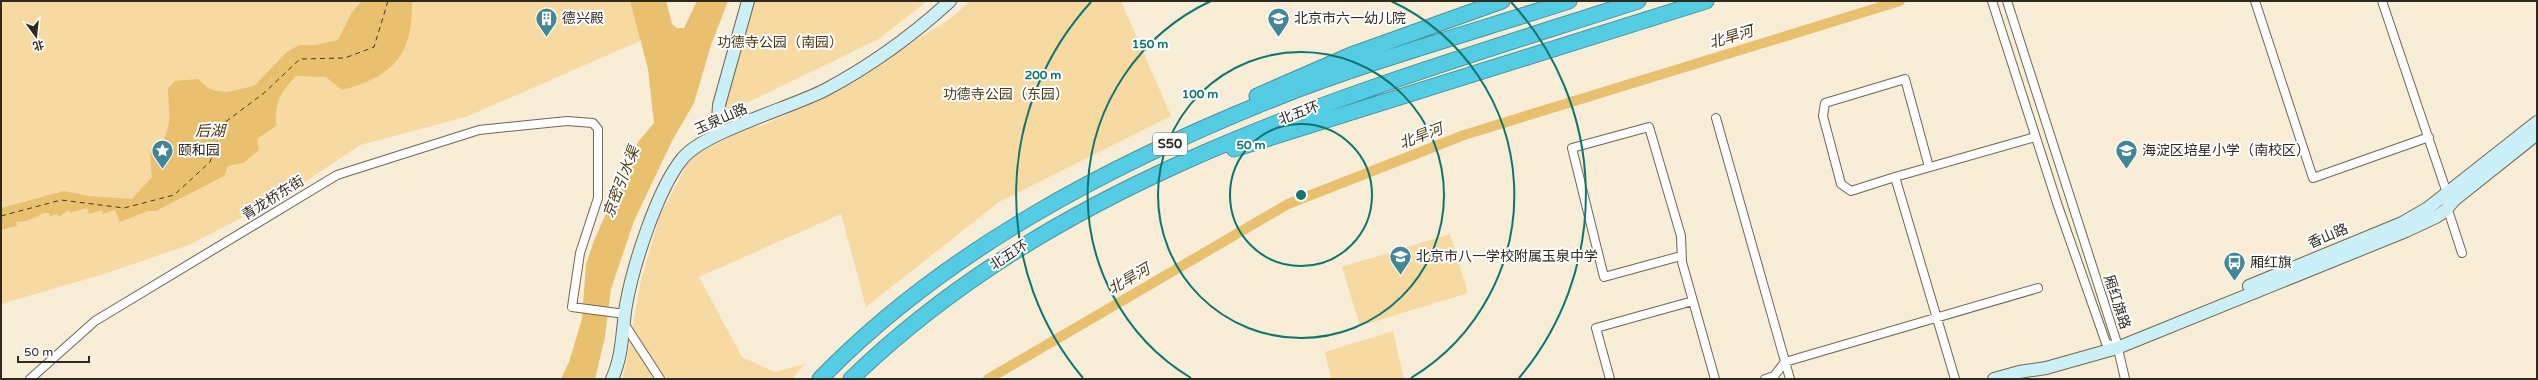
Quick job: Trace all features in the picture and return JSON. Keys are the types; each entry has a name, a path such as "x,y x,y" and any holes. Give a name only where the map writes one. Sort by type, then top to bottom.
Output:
{"highway":[{"path":"1163,147 1266,91 1351,55 1502,1"},
{"name":"北五环","path":"820,379 848,350 931,282 1005,232 1106,175 1163,147 1275,99 1568,1"},
{"name":"北五环","path":"851,379 939,304 1016,249 1154,174 1281,120 1376,86 1638,1"},
{"path":"1154,174 1706,1"}],"street":[{"path":"717,136 719,105 748,1"},
{"name":"玉泉山路","path":"612,379 619,361 625,314 636,263 670,179 682,159 694,147 717,136 796,104 848,77 907,37 950,1"},
{"name":"厢红旗路","path":"1992,1 2035,137 2113,344"},
{"name":"厢红旗路","path":"2007,1 2113,344"},
{"path":"2255,1 2313,178 2429,137"},
{"path":"2382,1 2449,193 2446,210 2462,253"},
{"path":"1929,167 1905,79 1825,103 1823,116 1841,184 1851,191 2035,137"},
{"path":"1716,118 1790,379"},
{"name":"青龙桥东街","path":"30,379 102,317 337,175 479,130 566,121 593,124 598,128 598,198 580,253 572,307 625,314"},
{"name":"香山路","path":"2113,344 2402,222 2449,193 2537,122"},
{"path":"1681,256 1604,277 1572,148 1649,127 1681,236 1681,256 1715,379"},
{"name":"香山路","path":"1994,379 2019,372 2043,361 2113,344 2406,231 2446,210 2454,200 2537,134"},
{"path":"1895,177 1955,379"},
{"path":"1765,379 1774,376 1785,362 2038,288"},
{"path":"1610,379 1596,328 1693,301"},
{"path":"627,328 660,379"},
{"path":"2113,344 2126,379"}],"green space":[{"name":"颐和园","path":"1,1 667,1 640,41 466,117 360,145 284,196 189,245 104,274 1,304"},
{"name":"功德寺公园（南园）","path":"750,1 927,1 879,39 711,120"},
{"name":"功德寺公园（东园）","path":"970,1 1121,1 1171,116 999,202 866,307 841,214 699,277 742,357 775,372 805,364 792,379 623,379 641,280 660,215 691,157 748,127 761,126 828,95 950,19"},
{"path":"1450,234 1468,293 1360,326 1342,267"},
{"path":"1393,331 1404,379 1331,379 1325,352"}],"water":[{"name":"后湖","path":"362,1 412,1 409,36 404,49 397,60 387,70 375,78 342,90 326,77 296,76 286,87 280,98 276,110 276,126 257,139 259,150 243,163 228,166 224,176 156,211 148,211 120,222 115,210 103,214 102,210 89,214 87,208 70,213 69,210 58,217 57,214 50,216 49,213 44,213 27,221 16,222 17,226 1,230 1,208 64,191 88,196 132,199 152,177 150,154 154,144 163,141 166,134 169,121 168,88 175,81 198,79 208,88 216,91 227,92 254,86 287,52 299,45 315,45 338,40 352,12"},
{"name":"京密引水渠","path":"630,1 666,1 672,24 677,28 684,28 697,1 728,1 711,45 694,103 672,141 634,221 611,289 605,337 595,379 561,379 569,362 582,319 586,264 595,238 638,142 654,123 648,69"}],"waterway":[{"name":"北旱河","path":"988,379 1288,204 1464,135 1900,1"}],"ferry route":[{"path":"1,216 61,200 124,208 174,195 210,162 224,123 264,93 300,59 345,58 374,47 388,1"}],"place":[{"name":"德兴殿","path":"547,38"},
{"name":"北京市六一幼儿院","path":"1279,38"},
{"name":"颐和园","path":"162,170"},
{"name":"海淀区培星小学（南校区）","path":"2127,170"},
{"name":"北京市八一学校附属玉泉中学","path":"1401,276"},
{"name":"厢红旗","path":"2234,282"}]}
